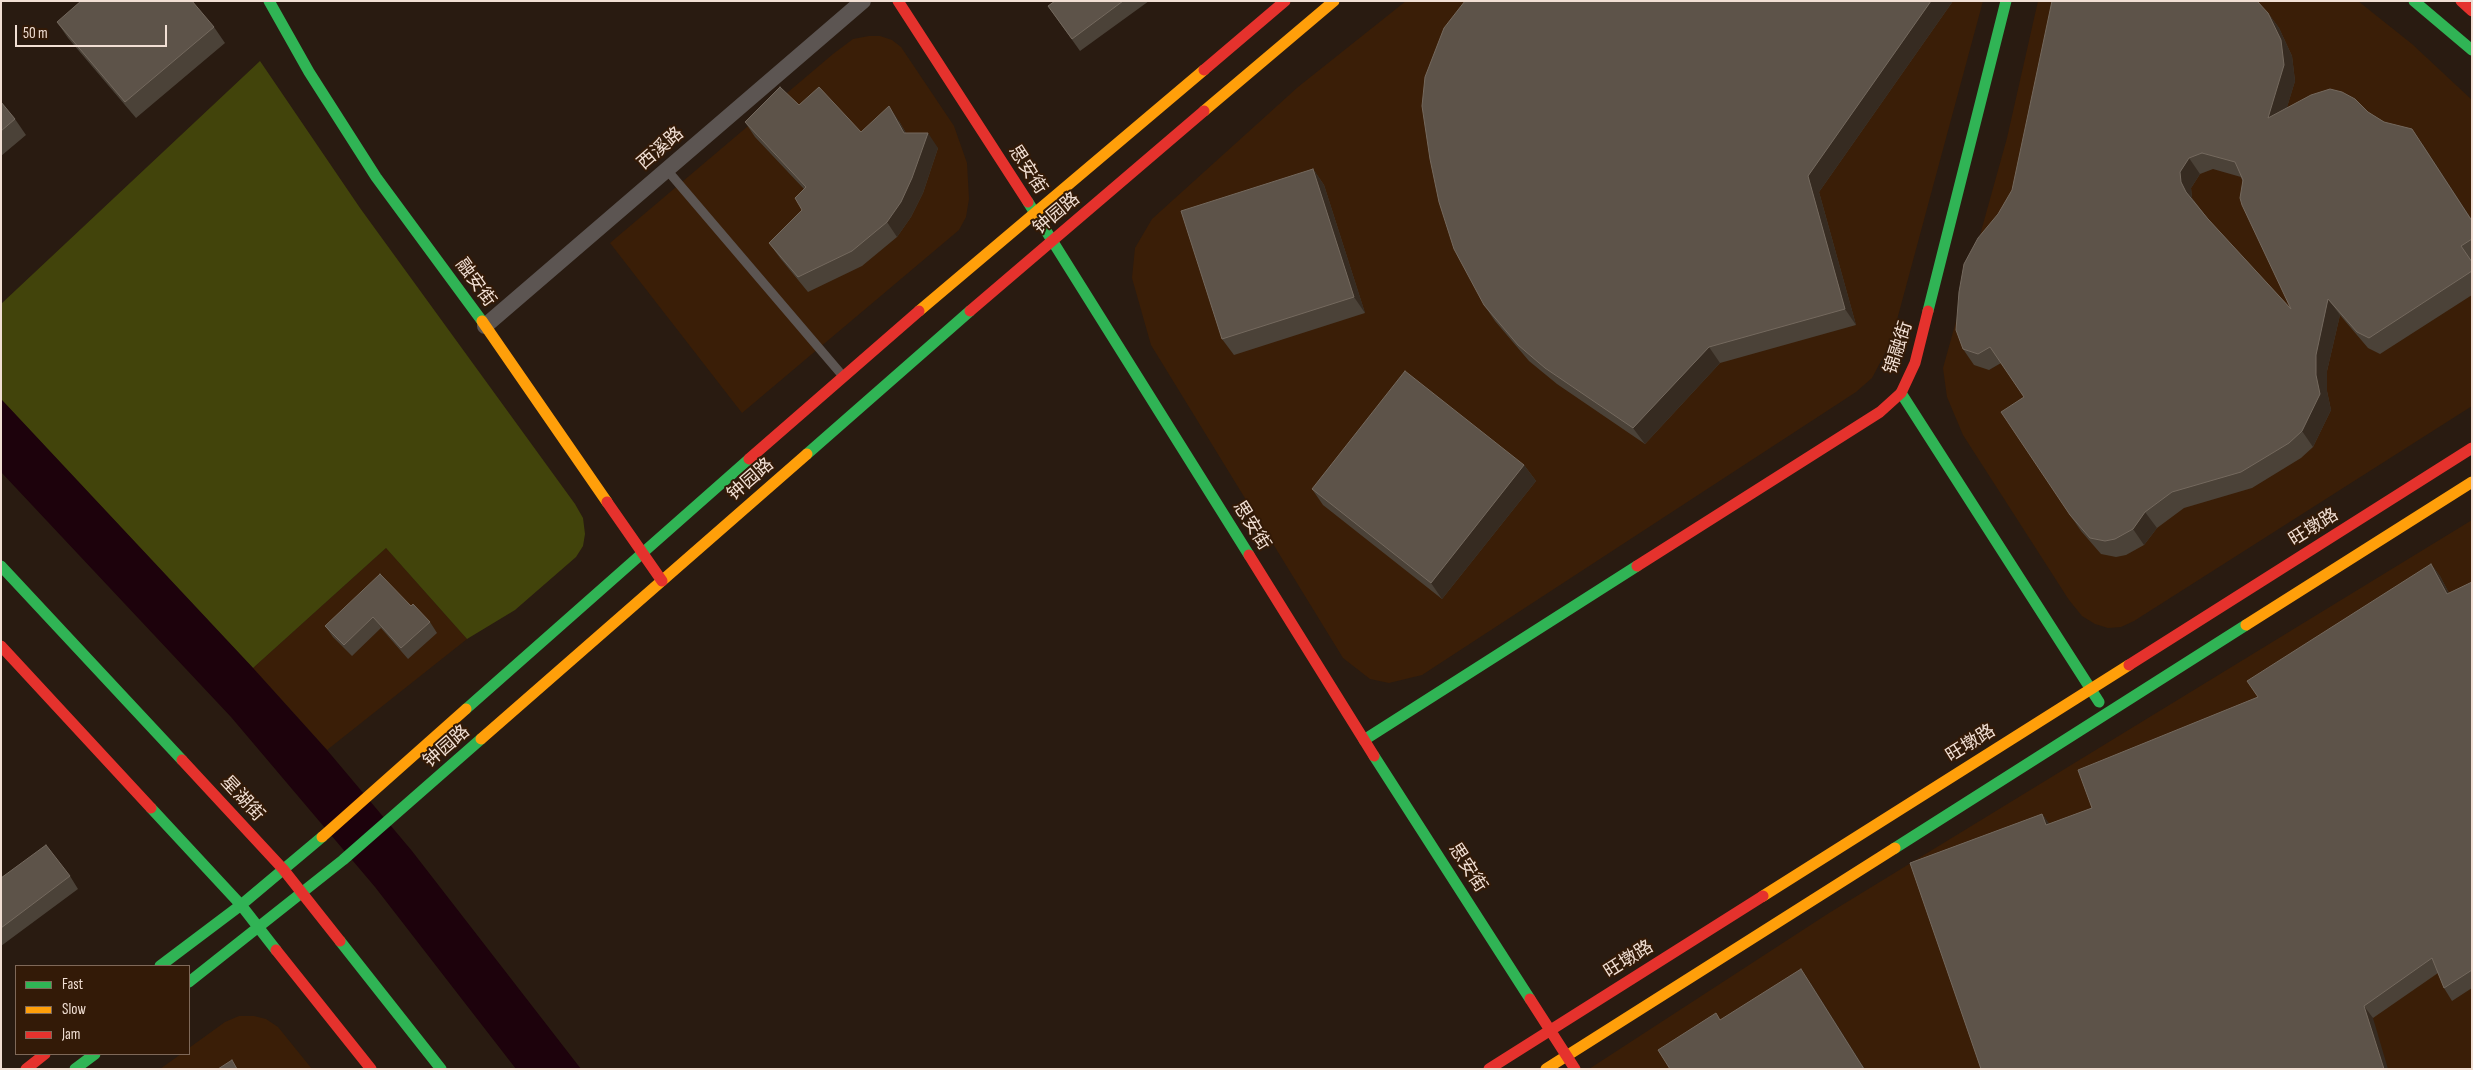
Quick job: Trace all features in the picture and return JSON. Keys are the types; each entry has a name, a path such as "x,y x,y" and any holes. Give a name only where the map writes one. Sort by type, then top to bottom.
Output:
{"main road":[{"name":"融安街","path":"269,1 309,72 376,177 485,326 662,581"},
{"name":"思安街","path":"898,1 1053,240 1364,740 1575,1069"},
{"name":"钟园路","path":"161,965 241,905 319,840 642,552 843,377 1285,1"},
{"name":"钟园路","path":"190,981 260,928 393,818 1053,240 1334,1"},
{"name":"锦融街","path":"2006,1 1915,363 1901,393 2107,714"},
{"path":"2414,1 2472,50"},
{"path":"2461,1 2472,11"},
{"path":"1364,740 1880,412 1901,393"},
{"name":"旺墩路","path":"1489,1069 2472,448"},
{"path":"1546,1069 2472,482"},
{"name":"星湖街","path":"1,566 283,869 441,1069"},
{"path":"1,646 241,905 371,1069"},
{"path":"26,1069 45,1055"},
{"path":"75,1069 94,1055"}],"street":[{"name":"西溪路","path":"485,326 863,1"}],"lane":[{"path":"667,170 843,377"}],"shaded area":[{"path":"1406,1 1983,1 1891,342 1872,378 1856,392 1422,675 1389,683 1370,679 1343,658 1151,345 1132,278 1135,248 1152,219 1298,87"},
{"path":"2038,1 2358,1 2412,44 2472,100 2472,406 2134,621 2121,627 2108,628 2095,624 2082,616 2069,600 1963,435 1947,397 1943,368 2007,138"},
{"path":"880,36 892,40 901,47 954,126 967,163 969,199 966,217 959,230 742,413 610,243 833,54 853,39"},
{"path":"260,61 360,208 575,504 583,518 585,534 583,546 576,557 515,610 467,639 386,548 253,668 1,399 1,304"},
{"path":"1,399 253,668 327,750 412,851 581,1069 516,1069 375,887 231,717 1,472"},
{"path":"2472,520 2472,1069 1589,1069 1829,913"},
{"path":"386,548 467,639 327,750 253,668"},
{"path":"239,1016 254,1016 266,1019 278,1027 312,1069 160,1069 180,1055 190,1055 190,1047 225,1022"}],"building":[{"path":"81,1 192,1 214,27 125,102 57,22"},
{"path":"1055,1 1123,1 1072,39 1048,6"},
{"path":"1465,1 1931,1 1808,176 1845,309 1709,347 1633,428 1545,368 1518,345 1484,305 1454,249 1439,202 1422,106 1425,77 1444,28"},
{"path":"2052,1 2257,1 2268,13 2281,40 2284,65 2268,118 2311,95 2330,89 2342,92 2355,99 2368,112 2384,122 2412,129 2472,221 2472,239 2461,246 2472,262 2472,271 2369,338 2357,332 2328,299 2316,355 2316,375 2320,394 2302,431 2289,443 2241,472 2172,492 2145,512 2133,529 2115,539 2105,541 2090,538 2070,515 2001,412 2024,397 1990,347 1978,354 1963,349 1956,330 1959,292 1964,264 1978,238 1998,214 2012,190","holes":["2202,153 2235,162 2243,180 2240,198 2242,205 2291,309 2208,219 2186,192 2181,182 2180,172 2189,158"]},
{"path":"780,87 799,105 819,87 861,132 889,106 904,133 928,133 901,202 887,222 852,251 798,277 769,243 802,210 795,198 806,187 745,122"},
{"path":"1,102 15,119 1,131"},
{"path":"1313,169 1354,297 1222,339 1181,211"},
{"path":"1405,371 1524,465 1431,583 1312,489"},
{"path":"2431,564 2447,594 2472,582 2472,970 2444,988 2432,958 2364,1006 2384,1069 1981,1069 1910,863 2042,814 2046,825 2092,808 2078,770 2258,697 2247,681"},
{"path":"380,574 411,606 413,604 430,622 401,648 373,617 344,645 325,626"},
{"path":"46,845 70,876 1,928 1,878"},
{"path":"1801,969 1864,1069 1670,1069 1658,1050 1716,1013 1720,1020"},
{"path":"232,1060 237,1069 218,1069"}],"traffic: fast":[{"path":"269,1 309,72 376,177 482,321"},
{"path":"1928,311 2006,1"},
{"path":"2414,1 2472,50"},
{"path":"1028,202 1249,555"},
{"path":"807,454 970,311"},
{"path":"1901,393 2099,702"},
{"path":"466,709 749,459"},
{"path":"1,566 182,760"},
{"path":"1364,740 1637,566"},
{"path":"1895,848 2246,625"},
{"path":"190,981 343,860 481,739"},
{"path":"1374,756 1530,999"},
{"path":"151,808 241,905 276,950"},
{"path":"161,965 241,905 322,837"},
{"path":"340,941 441,1069"},
{"path":"75,1069 94,1055"}],"traffic: slow":[{"path":"1204,111 1334,1"},
{"path":"919,311 1204,70"},
{"path":"482,321 607,502"},
{"path":"481,739 807,454"},
{"path":"2246,625 2472,482"},
{"path":"1763,896 2129,665"},
{"path":"322,837 466,709"},
{"path":"1546,1069 1895,848"}],"traffic: jam":[{"path":"898,1 1028,202"},
{"path":"1204,70 1285,1"},
{"path":"2461,1 2472,11"},
{"path":"970,311 1204,111"},
{"path":"749,459 919,311"},
{"path":"1637,566 1880,412 1901,393 1915,363 1928,311"},
{"path":"2129,665 2472,448"},
{"path":"607,502 662,581"},
{"path":"1249,555 1374,756"},
{"path":"1,646 151,808"},
{"path":"182,760 283,869 340,941"},
{"path":"1489,1069 1763,896"},
{"path":"276,950 371,1069"},
{"path":"1530,999 1575,1069"},
{"path":"26,1069 44,1055"}]}
